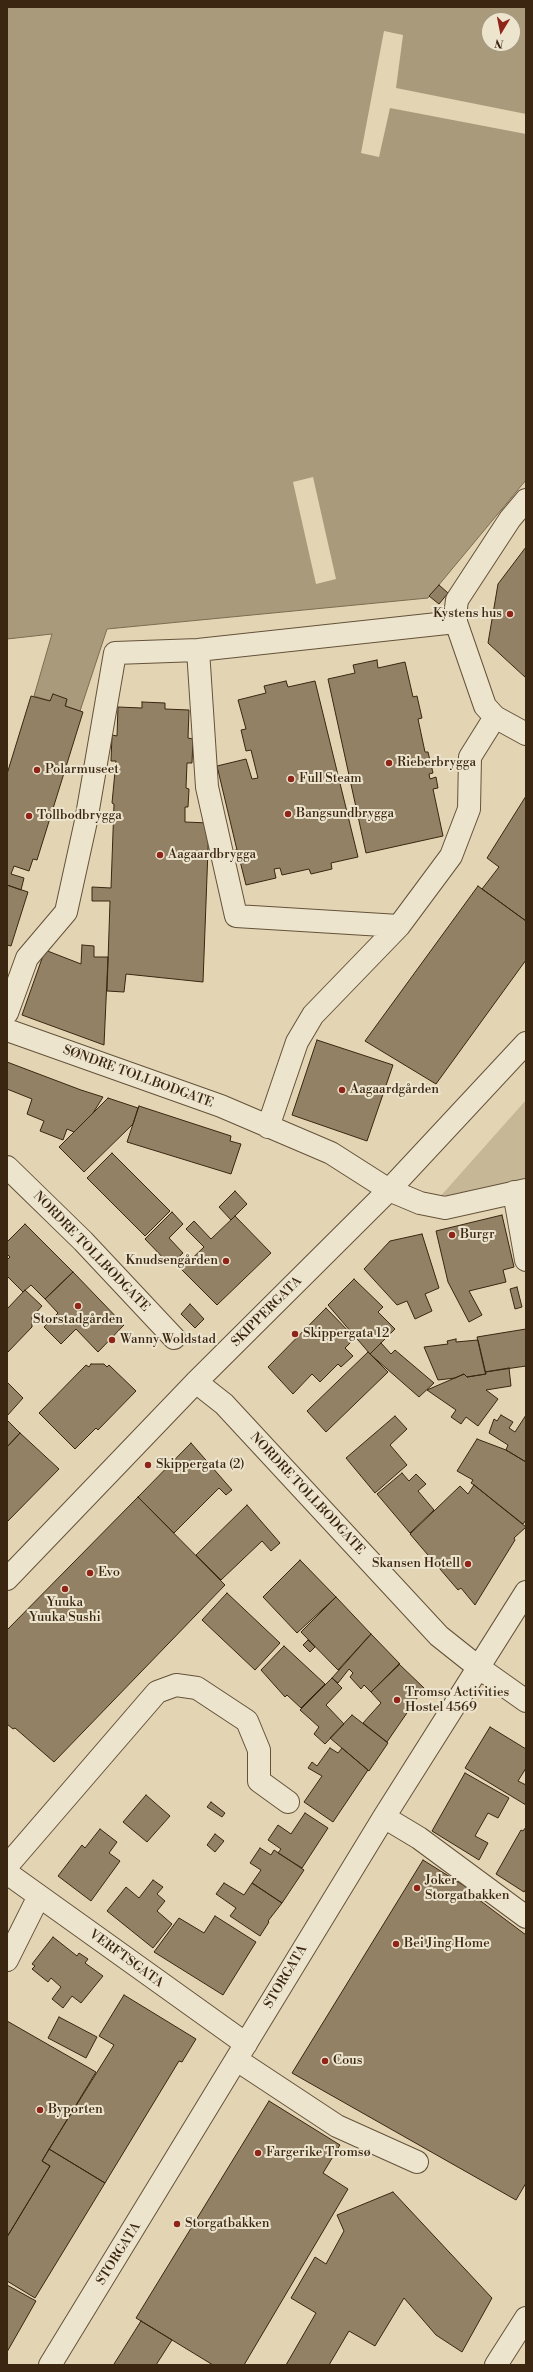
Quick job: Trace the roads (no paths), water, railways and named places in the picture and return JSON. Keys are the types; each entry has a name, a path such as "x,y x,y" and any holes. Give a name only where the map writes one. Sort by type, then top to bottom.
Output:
{"street":[{"path":"526,500 510,519 457,600 456,622 486,706 495,717 526,734"},
{"path":"7,1013 27,958 66,912 86,821 115,653 198,650 456,622"},
{"path":"198,650 207,787 236,916 399,926"},
{"path":"268,1127 297,1042 313,1015 399,926 452,856 469,809 470,757 495,717"},
{"name":"SØNDRE TOLLBODGATE","path":"7,1030 221,1106 331,1153 389,1190 420,1203 445,1208 520,1191"},
{"name":"SKIPPERGATA","path":"7,1579 196,1382 389,1190 526,1043"},
{"name":"NORDRE TOLLBODGATE","path":"7,1167 82,1241 174,1338"},
{"path":"520,1191 526,1260"},
{"name":"NORDRE TOLLBODGATE","path":"196,1382 224,1404 439,1636 478,1668 526,1701"},
{"name":"STORGATA","path":"50,2365 384,1817 526,1592"},
{"path":"7,1866 157,1692 176,1685 197,1688 247,1721 259,1750 259,1781 288,1802"},
{"path":"384,1817 419,1838 526,1917"},
{"name":"VERFTSGATA","path":"7,1873 39,1896 337,2126 417,2162"},
{"path":"7,1960 39,1896"},
{"path":"496,2365 526,2318"}],"place":[{"name":"Kystens hus","path":"510,614"},
{"name":"Rieberbrygga","path":"389,763"},
{"name":"Polarmuseet","path":"37,770"},
{"name":"Full Steam","path":"291,779"},
{"name":"Bangsundbrygga","path":"288,814"},
{"name":"Tollbodbrygga","path":"29,816"},
{"name":"Aagaardbrygga","path":"160,855"},
{"name":"Aagaardgården","path":"342,1090"},
{"name":"Burgr","path":"452,1235"},
{"name":"Knudsengården","path":"226,1261"},
{"name":"Storstadgården","path":"78,1306"},
{"name":"Skippergata 12","path":"295,1334"},
{"name":"Wanny Woldstad","path":"112,1340"},
{"name":"Skippergata (2)","path":"148,1465"},
{"name":"Skansen Hotell","path":"468,1564"},
{"name":"Evo","path":"90,1573"},
{"name":"Yuuka Yuuka Sushi","path":"65,1589"},
{"name":"Tromso Activities Hostel 4569","path":"397,1700"},
{"name":"Joker Storgatbakken","path":"417,1888"},
{"name":"Bei Jing Home","path":"396,1944"},
{"name":"Cous","path":"325,2061"},
{"name":"Byporten","path":"40,2110"},
{"name":"Fargerike Tromsø","path":"258,2153"},
{"name":"Storgatbakken","path":"177,2224"}]}
